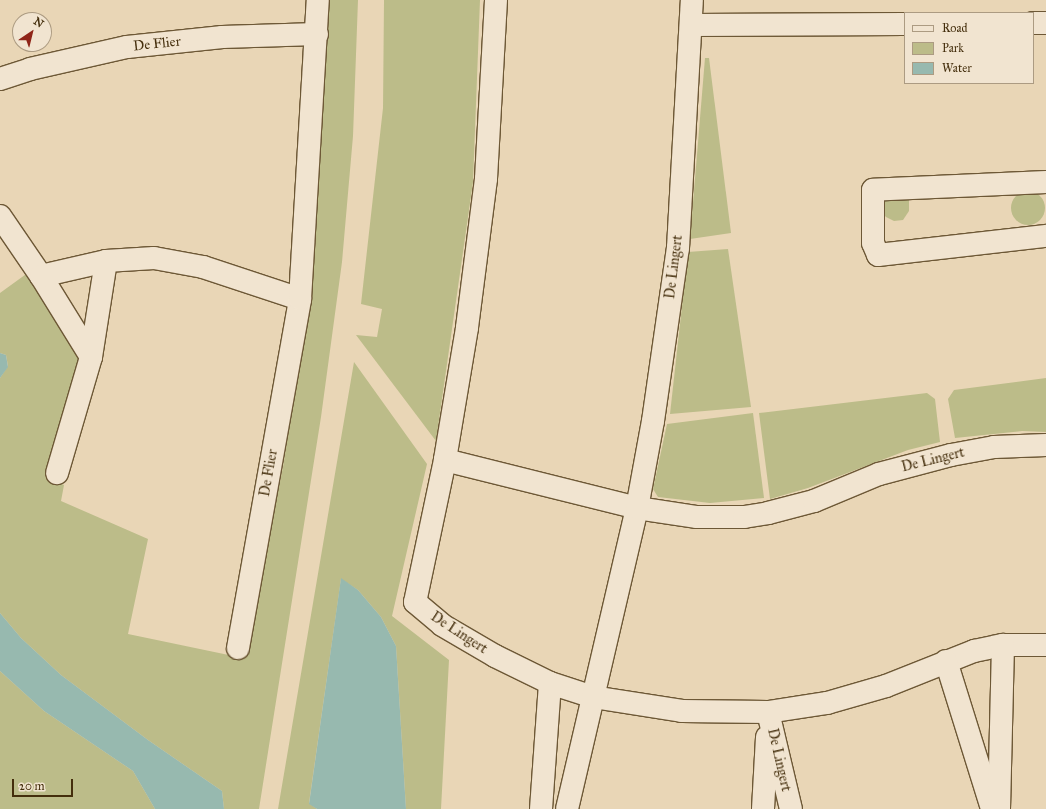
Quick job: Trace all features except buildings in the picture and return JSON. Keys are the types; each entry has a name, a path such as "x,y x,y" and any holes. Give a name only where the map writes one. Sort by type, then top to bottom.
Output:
{"street":[{"name":"De Flier","path":"238,648 300,299 318,0"},
{"name":"De Lingert","path":"496,0 486,179 467,328 445,460 415,602 442,625 495,656 550,683 593,697 682,710 768,712 827,703 886,686 974,651 1003,645 1046,645"},
{"name":"De Lingert","path":"567,809 636,508 653,422 678,248 692,24 692,0"},
{"path":"1034,23 1046,23"},
{"path":"692,24 904,24"},
{"name":"De Flier","path":"0,79 30,69 127,47 222,37 317,34"},
{"path":"1046,182 873,190 873,243 878,255 1046,236"},
{"path":"0,216 41,276 91,357"},
{"path":"41,276 106,260 154,258 203,267 300,299"},
{"path":"57,473 91,357 106,260"},
{"name":"De Lingert","path":"445,460 636,508 697,517 744,517 768,513 814,501 879,474 951,455 994,447 1046,445"},
{"path":"999,809 1003,645"},
{"path":"946,662 992,809"},
{"path":"541,809 550,683"},
{"name":"De Lingert","path":"763,809 768,712"},
{"name":"De Lingert","path":"768,712 790,809"}],"green space":[{"path":"327,0 358,0 353,136 342,262 321,417 259,809 224,809 222,791 148,740 61,675 21,638 0,613 0,378 8,366 6,355 0,353 0,293 29,272 80,362 60,432 45,476 64,485 61,501 148,539 128,634 243,658 283,467 308,306 315,250"},
{"path":"384,0 480,0 473,182 436,441 356,335 377,337 382,309 361,304 383,108"},
{"path":"705,58 709,58 731,233 690,239"},
{"path":"1025,191 1031,191 1035,192 1042,198 1045,208 1044,215 1038,222 1031,225 1025,225 1021,224 1014,218 1011,211 1011,205 1012,201 1018,194"},
{"path":"883,199 909,199 909,211 903,220 894,221 883,214"},
{"path":"728,249 751,407 670,414 688,252"},
{"path":"354,362 427,464 392,616 449,660 441,809 406,809 396,646 381,617 358,590 341,579 309,803 317,809 278,809"},
{"path":"1046,378 1046,432 1022,431 955,438 948,399 954,390"},
{"path":"927,393 935,399 940,442 908,450 808,488 770,499 759,413"},
{"path":"753,413 764,498 710,503 658,497 653,489 667,424"},
{"path":"0,671 44,711 133,771 155,809 0,809"}],"water":[{"path":"0,353 6,355 8,367 0,378"},
{"path":"341,578 358,590 381,617 396,646 406,809 317,809 309,804"},
{"path":"0,613 21,638 61,675 148,740 222,791 224,809 155,809 133,771 44,711 0,671"}]}
